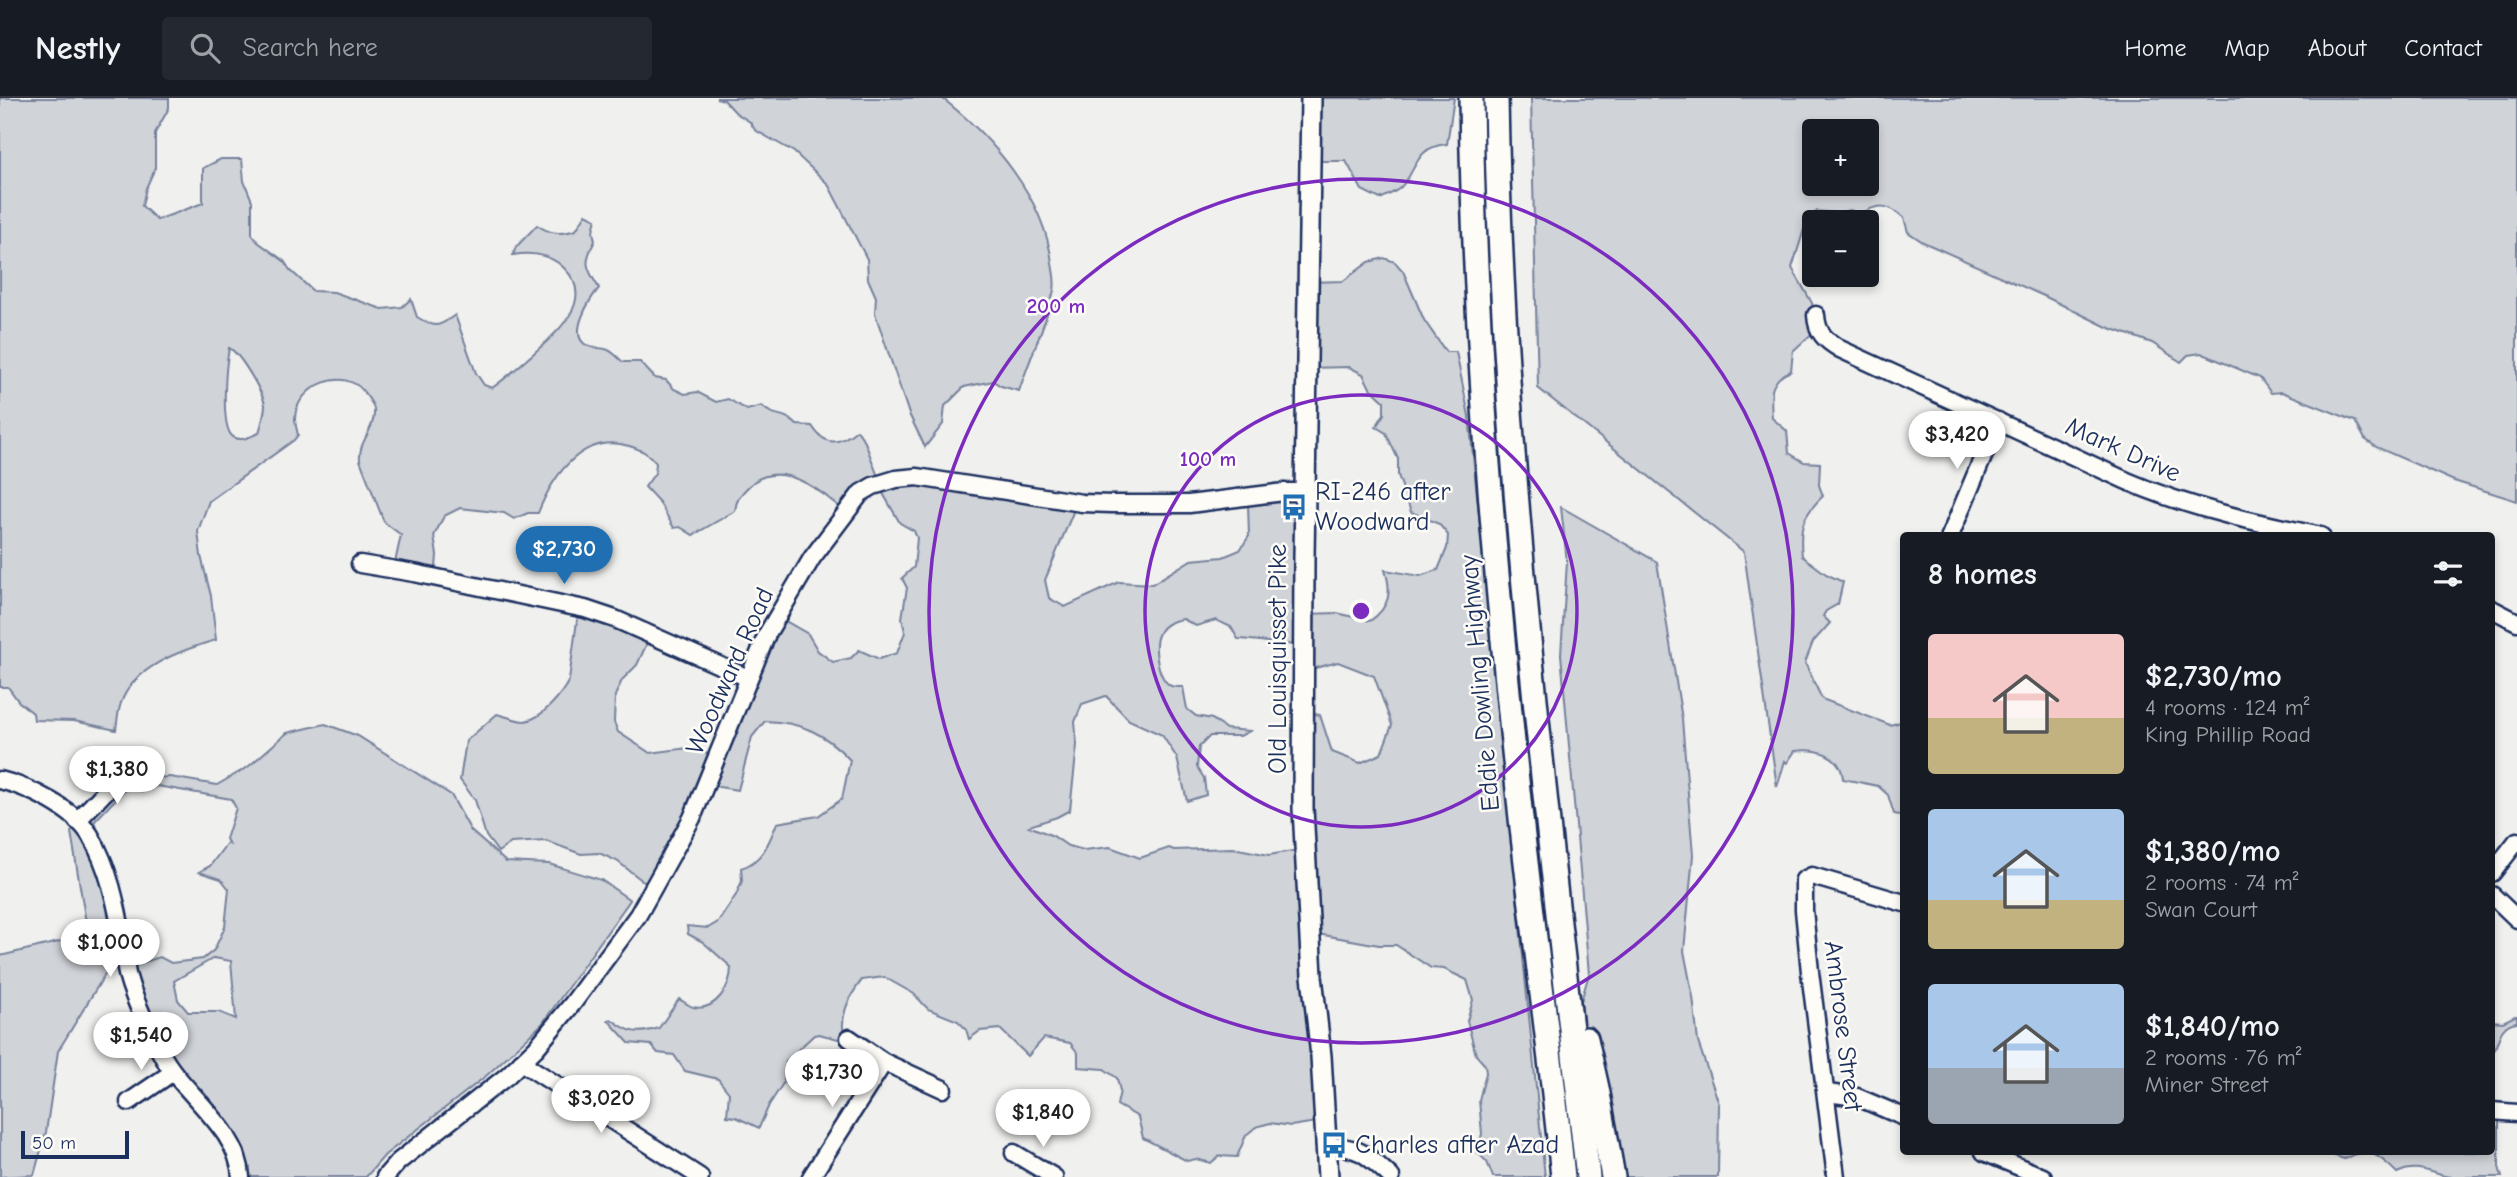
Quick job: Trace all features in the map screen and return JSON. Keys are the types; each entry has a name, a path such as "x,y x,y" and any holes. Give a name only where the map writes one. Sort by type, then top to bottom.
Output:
{"highway":[{"name":"Eddie Dowling Highway","path":"1471,98 1486,437 1501,616 1520,810 1563,1177"},
{"name":"Eddie Dowling Highway","path":"1496,98 1500,228 1523,584 1550,856 1588,1177"},
{"path":"1550,856 1575,969 1584,1031 1613,1177"}],"main road":[{"name":"Old Louisquisset Pike","path":"1311,98 1303,808 1312,975 1321,1056 1328,1177"}],"street":[{"name":"Mark Drive","path":"1816,315 1820,333 1825,340 1840,349 2164,497 2207,511 2303,532"},
{"path":"1952,532 1998,421"},
{"name":"Woodward Road","path":"385,1177 398,1161 475,1102 521,1062 567,1011 638,915 698,805 748,677 778,614 812,558 861,493 896,479 917,477 1082,503 1189,504 1284,492 1306,492"},
{"path":"360,564 600,613 748,677"},
{"path":"2495,610 2517,622"},
{"path":"77,821 131,765"},
{"path":"0,780 36,793 77,821 89,833 104,865 118,914 130,984 161,1055 230,1142 241,1177"},
{"path":"2495,869 2517,841"},
{"name":"Ambrose Street","path":"1836,1177 1810,972 1804,880 1812,876 1900,902"},
{"path":"2495,898 2517,919"},
{"path":"849,1038 884,1062 943,1089"},
{"path":"521,1062 700,1177"},
{"path":"811,1177 884,1062"},
{"path":"129,1102 173,1072"},
{"path":"1827,1093 1857,1097 1900,1115"},
{"path":"2495,1111 2517,1114"},
{"path":"1325,1145 1351,1147 1362,1151 1391,1177"},
{"path":"1014,1153 1054,1177"},
{"path":"1991,1155 2043,1177"}],"shaded area":[{"path":"0,98 169,98 169,108 155,133 155,168 142,206 157,220 203,203 203,168 221,159 242,159 244,181 252,201 252,234 258,242 284,261 313,291 334,292 382,309 402,307 411,299 417,317 432,325 440,324 455,315 476,373 484,385 492,388 553,335 570,315 575,303 573,280 559,263 540,255 513,255 516,247 537,225 551,232 571,232 576,230 586,214 596,219 593,231 595,241 589,254 588,265 599,288 590,300 579,326 582,341 590,347 610,351 623,362 640,362 655,378 666,380 674,389 685,394 697,392 716,402 728,399 747,410 762,406 797,425 812,426 828,441 839,441 857,430 865,442 880,482 902,480 1076,505 1045,580 1049,598 1065,607 1119,582 1152,584 1191,560 1223,557 1240,550 1249,536 1248,504 1300,492 1306,614 1337,613 1370,621 1382,610 1388,598 1385,570 1420,576 1438,570 1447,548 1448,535 1439,524 1411,512 1398,475 1398,459 1386,433 1376,427 1384,414 1384,401 1370,388 1363,374 1349,367 1309,368 1311,282 1343,281 1369,262 1384,258 1395,262 1403,271 1424,320 1446,352 1456,352 1469,416 1545,1177 1493,1177 1487,1162 1477,1152 1482,1134 1479,1100 1486,1073 1485,1065 1476,1055 1467,1021 1473,1000 1467,980 1444,969 1431,968 1396,945 1379,945 1312,933 1323,1121 1291,1126 1270,1123 1256,1127 1246,1135 1237,1157 1219,1156 1211,1163 1196,1159 1187,1161 1143,1138 1138,1117 1117,1105 1120,1091 1117,1078 1104,1069 1078,1067 1078,1053 1070,1043 1044,1038 1028,1056 1000,1029 980,1031 969,1039 966,1029 958,1021 928,1009 914,994 884,977 862,980 853,993 844,1017 846,1041 814,1035 786,1061 784,1082 769,1105 759,1128 736,1117 727,1116 729,1093 718,1079 685,1071 674,1055 658,1053 651,1045 629,1043 608,1020 634,1031 651,1030 659,1028 679,999 691,1006 701,1007 709,1006 721,996 731,967 703,942 688,934 687,926 708,928 718,922 742,881 741,868 760,856 777,823 818,816 842,799 850,760 812,731 790,724 765,721 752,737 738,790 707,785 652,888 617,861 599,853 581,854 546,841 511,843 498,852 486,836 475,800 460,780 466,741 497,714 525,721 538,716 556,699 569,680 578,613 649,639 637,665 622,680 615,696 614,722 618,732 650,753 688,748 715,756 780,618 808,634 818,651 833,662 851,658 859,650 879,659 897,653 905,632 902,618 907,588 902,578 914,567 917,538 914,531 900,523 881,490 845,512 812,486 786,475 772,475 760,478 748,487 739,498 735,511 693,535 680,527 674,528 659,502 645,487 655,473 656,463 650,457 629,446 612,443 597,445 584,451 561,471 538,513 528,513 514,519 504,513 460,508 444,516 434,536 437,555 435,580 393,572 401,535 384,522 360,460 360,453 374,416 373,407 358,386 336,380 313,388 297,407 295,419 298,435 294,440 209,501 198,531 211,596 216,640 174,655 148,669 127,690 118,713 116,730 74,721 34,720 33,713 19,702 8,687 0,687","holes":["229,348 239,357 250,374 265,405 259,433 242,439 232,436 226,420","1183,619 1196,626 1216,620 1231,627 1238,639 1302,645 1304,671 1338,662 1374,676 1392,725 1381,754 1360,763 1332,752 1320,715 1304,711 1304,849 1269,855 1233,848 1169,848 1140,858 1110,847 1084,850 1068,846 1029,826 1070,810 1077,745 1075,722 1082,704 1106,696 1129,720 1162,735 1177,758 1187,801 1206,795 1204,778 1197,767 1199,747 1210,736 1240,736 1250,731 1226,729 1212,719 1196,716 1187,709 1183,687 1171,686 1163,677 1158,662 1157,639 1166,625"]},
{"path":"716,98 942,98 980,131 1013,171 1039,215 1054,273 1055,287 1051,303 1019,391 993,381 964,387 945,406 943,424 925,447 909,414 875,313 876,297 868,279 867,259 828,184 794,152 755,130 750,122 736,113 724,100"},
{"path":"1311,98 1454,98 1447,144 1428,150 1400,188 1380,199 1362,190 1346,161 1312,161"},
{"path":"1531,98 2517,98 2517,501 2454,481 2376,447 2365,439 2355,421 2282,392 2271,393 2260,378 2201,353 2188,355 2181,362 2152,343 2107,327 1923,242 1908,232 1904,218 1893,210 1878,207 1869,210 1802,210 1802,236 1792,268 1812,303 1818,328 1793,351 1791,371 1774,384 1771,396 1772,418 1787,431 1789,453 1804,462 1820,463 1819,485 1823,496 1806,516 1801,538 1802,556 1826,574 1843,582 1838,604 1823,616 1830,623 1813,642 1805,663 1822,699 1890,725 1900,722 1900,815 1894,814 1888,795 1878,786 1843,779 1833,758 1819,752 1795,751 1787,763 1785,761 1777,787 1744,552 1538,388"},
{"path":"1561,507 1657,562 1682,719 1693,855 1684,951 1698,1042 1719,1104 1718,1177 1614,1177 1585,1037 1581,1001 1589,974 1561,654 1567,562"},
{"path":"325,724 358,736 451,795 471,831 506,862 549,864 601,880 630,900 542,1024 486,1076 385,1155 366,1177 238,1177 226,1145 178,1082 125,968 160,957 171,963 203,959 214,950 225,927 229,889 221,879 199,872 210,866 227,843 229,844 226,839 236,808 231,799 157,786 142,792 130,784 94,822 113,861 134,940 115,958 58,1051 46,1132 34,1175 0,1177 0,956 88,935 71,832 130,772 143,779 170,777 217,785 248,767 287,733","holes":["214,958 231,961 236,1019 219,1012 188,1012 178,1000 174,981"]},
{"path":"2517,1016 2517,1022 2508,1025 2500,1035 2495,1049 2495,1021 2503,1022"},
{"path":"2495,1116 2499,1116 2499,1167 2502,1177 2451,1177 2418,1169 2397,1173 2375,1155 2495,1155"},
{"path":"2332,1155 2353,1155 2344,1159"}],"place":[{"name":"RI-246 after Woodward","path":"1294,507"},
{"name":"Charles after Azad","path":"1334,1145"}]}
